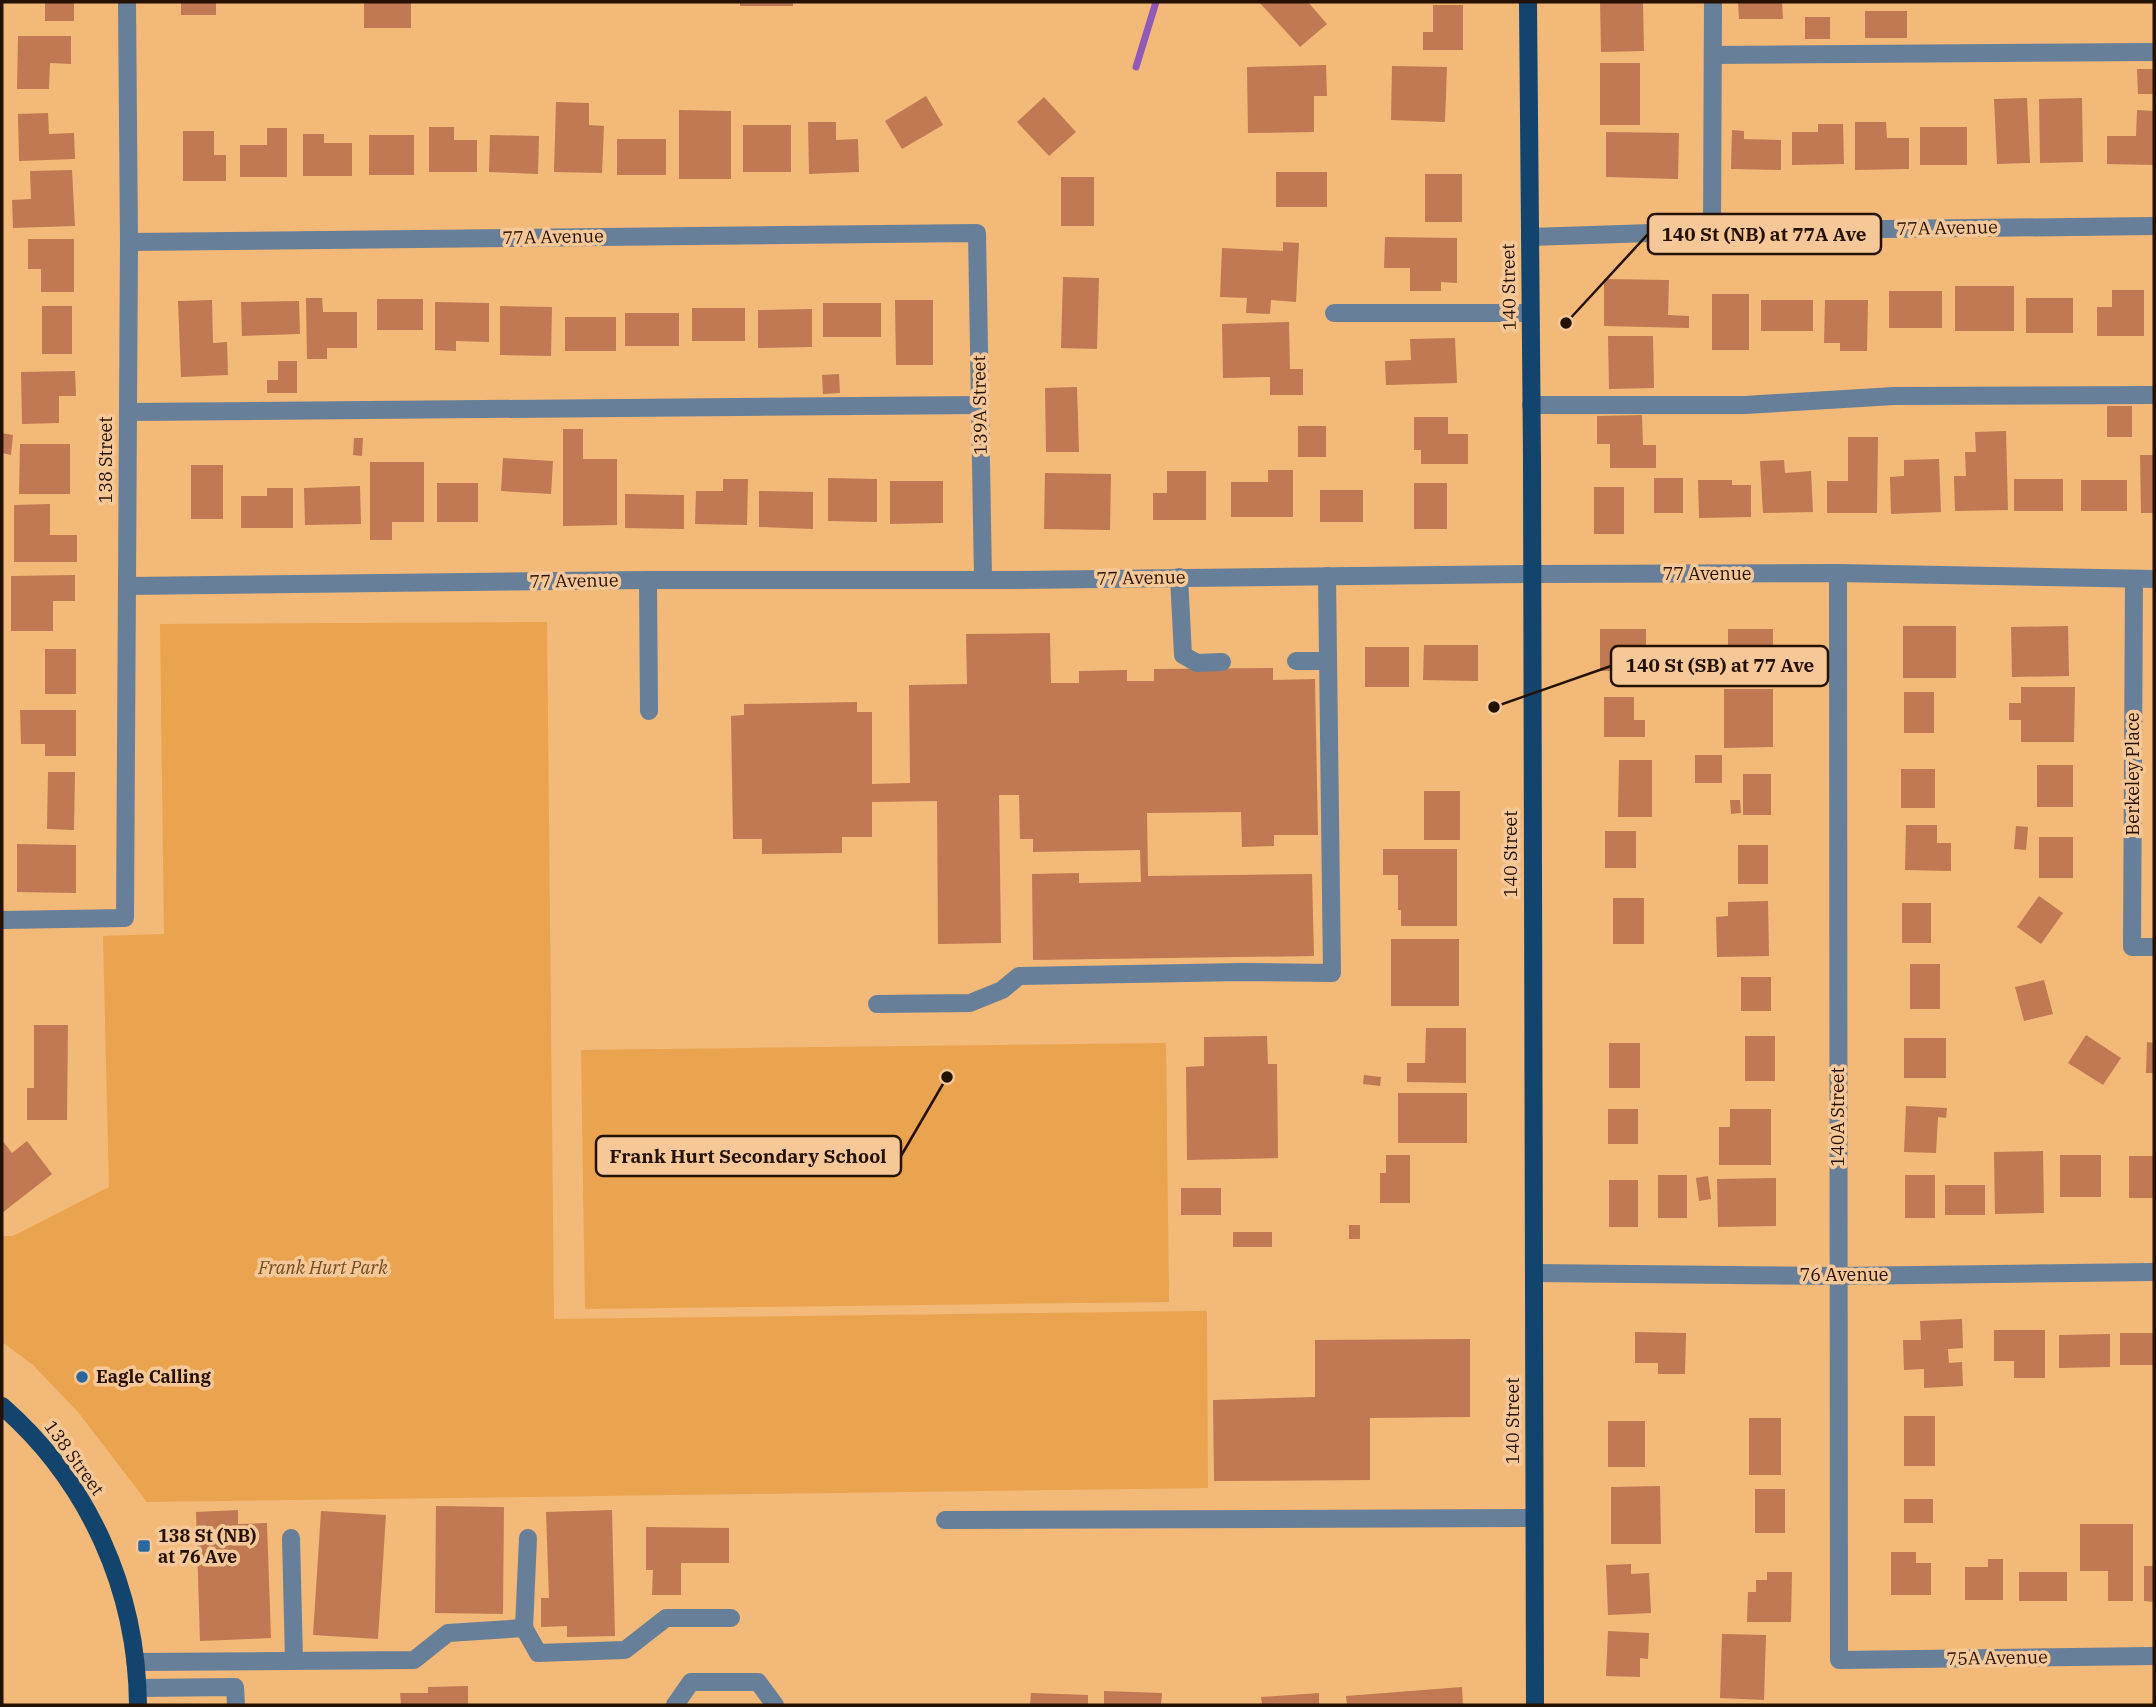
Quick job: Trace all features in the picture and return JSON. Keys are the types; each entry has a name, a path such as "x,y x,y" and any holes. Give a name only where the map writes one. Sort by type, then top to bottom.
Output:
{"main road":[{"name":"140 Street","path":"1528,2 1535,1705"},
{"name":"138 Street","path":"2,1406 48,1453 82,1499 127,1607 138,1697"}],"street":[{"name":"138 Street","path":"2,920 125,918 129,242 127,2"},
{"path":"1712,231 1713,2"},
{"path":"1713,55 2154,52"},
{"name":"77A Avenue","path":"1530,237 1712,231 2154,226"},
{"name":"77A Avenue","path":"129,242 977,233"},
{"name":"139A Street","path":"977,233 983,578"},
{"path":"1334,313 1530,313"},
{"path":"1531,405 1745,405 1894,397 2154,395"},
{"path":"128,412 980,405"},
{"name":"77 Avenue","path":"127,586 1532,574 1838,573 2154,579"},
{"name":"140A Street","path":"1838,573 1839,1660"},
{"path":"877,1004 970,1003 1002,990 1019,976 1332,973 1327,576"},
{"path":"1179,577 1183,655 1197,663 1222,662"},
{"name":"Berkeley Place","path":"2134,579 2132,947 2154,947"},
{"path":"648,580 649,711"},
{"path":"1296,661 1328,661"},
{"name":"76 Avenue","path":"1534,1273 1838,1276 2154,1272"},
{"path":"945,1520 1534,1518"},
{"path":"290,1538 293,1661"},
{"path":"528,1538 524,1628 538,1653 625,1650 666,1618 731,1618"},
{"path":"135,1662 414,1660 448,1633 524,1628"},
{"name":"75A Avenue","path":"1839,1660 2154,1656"},
{"path":"675,1705 691,1682 758,1682 775,1705"},
{"path":"138,1697 235,1687 236,1705"}],"green space":[{"name":"Frank Hurt Park","path":"547,622 554,1319 1207,1311 1208,1488 147,1502 78,1412 33,1365 2,1342 2,1236 13,1236 109,1187 103,936 164,934 160,624"},
{"path":"1166,1043 1169,1302 585,1309 581,1050"}],"building":[{"path":"45,2 74,2 74,21 45,21"},
{"path":"181,2 216,2 216,15 181,15"},
{"path":"364,2 411,2 411,28 364,28"},
{"path":"740,2 793,2 793,6 740,6"},
{"path":"1259,2 1308,2 1327,24 1300,47"},
{"path":"1600,2 1643,2 1644,51 1601,52"},
{"path":"1738,2 1782,2 1783,19 1739,19"},
{"path":"1433,5 1463,5 1463,50 1423,50 1423,32 1433,32"},
{"path":"1865,11 1907,11 1907,38 1865,38"},
{"path":"1805,17 1830,17 1830,39 1805,39"},
{"path":"18,36 71,36 71,64 50,63 49,89 17,89"},
{"path":"1600,63 1640,63 1640,125 1600,125"},
{"path":"1326,65 1327,96 1314,96 1314,132 1248,133 1247,67"},
{"path":"1392,66 1447,67 1445,122 1391,120"},
{"path":"2137,69 2154,69 2154,94 2138,94"},
{"path":"926,96 943,125 902,149 885,121"},
{"path":"1044,97 1076,132 1049,156 1017,122"},
{"path":"2027,98 2030,163 1997,164 1994,99"},
{"path":"2082,98 2083,162 2040,163 2039,99"},
{"path":"556,102 589,103 589,125 604,126 602,173 554,172"},
{"path":"679,110 731,111 731,179 679,179"},
{"path":"2137,110 2154,111 2154,165 2107,164 2107,136 2136,136"},
{"path":"48,113 49,134 74,133 75,159 19,161 18,114"},
{"path":"808,122 836,122 836,140 858,139 859,172 809,174"},
{"path":"1855,122 1886,122 1887,138 1909,138 1909,169 1855,170"},
{"path":"1818,124 1843,124 1844,164 1792,165 1792,132 1818,132"},
{"path":"743,125 791,125 791,172 743,172"},
{"path":"429,127 454,127 454,140 477,140 477,172 429,172"},
{"path":"1920,127 1967,127 1967,165 1920,165"},
{"path":"267,128 287,128 287,177 240,177 240,145 267,145"},
{"path":"1732,130 1744,131 1744,139 1781,140 1781,170 1731,169"},
{"path":"183,131 214,131 214,155 226,155 226,181 183,181"},
{"path":"1606,132 1679,133 1678,179 1606,177"},
{"path":"303,134 324,134 324,143 352,143 352,176 303,176"},
{"path":"369,135 414,135 414,175 369,175"},
{"path":"490,135 539,136 538,174 489,172"},
{"path":"617,139 666,139 666,175 617,175"},
{"path":"72,170 75,226 13,228 12,200 31,199 30,171"},
{"path":"1276,172 1327,172 1327,207 1276,207"},
{"path":"1425,174 1462,174 1462,222 1425,222"},
{"path":"1061,177 1094,177 1094,226 1061,226"},
{"path":"1385,237 1457,238 1457,283 1441,282 1441,291 1410,291 1410,268 1384,268"},
{"path":"28,239 74,239 74,292 41,292 41,269 28,269"},
{"path":"1283,242 1299,243 1296,302 1271,300 1270,314 1246,313 1247,298 1220,297 1222,248 1283,251"},
{"path":"1063,277 1099,278 1097,349 1061,348"},
{"path":"1604,279 1669,280 1668,315 1689,316 1689,328 1604,326"},
{"path":"1955,286 2014,286 2014,331 1955,331"},
{"path":"2112,290 2144,290 2144,336 2097,336 2097,307 2112,307"},
{"path":"1889,291 1942,291 1942,328 1889,328"},
{"path":"1712,294 1749,294 1749,350 1712,350"},
{"path":"306,298 322,298 323,312 357,312 357,348 327,348 327,359 307,359"},
{"path":"2026,298 2073,298 2073,333 2026,333"},
{"path":"377,299 423,299 423,330 377,330"},
{"path":"212,300 213,343 227,342 228,375 181,377 178,301"},
{"path":"895,300 933,300 933,365 896,365"},
{"path":"1761,300 1813,300 1813,331 1761,331"},
{"path":"1825,300 1868,300 1867,351 1840,351 1840,343 1824,343"},
{"path":"299,301 300,334 242,336 241,302"},
{"path":"435,302 489,303 489,342 456,341 456,351 435,350"},
{"path":"823,303 881,303 881,337 823,337"},
{"path":"42,306 72,306 72,354 42,354"},
{"path":"500,306 552,307 551,356 500,355"},
{"path":"692,308 745,308 745,341 692,341"},
{"path":"812,309 812,347 758,348 758,310"},
{"path":"625,313 679,313 679,346 625,346"},
{"path":"565,317 616,317 616,351 565,351"},
{"path":"1289,322 1290,369 1303,369 1303,395 1270,395 1270,377 1223,378 1222,324"},
{"path":"1608,336 1653,336 1654,388 1609,389"},
{"path":"1455,338 1457,383 1386,385 1385,361 1411,360 1410,339"},
{"path":"278,361 297,361 297,393 267,393 267,380 278,380"},
{"path":"75,371 76,396 59,396 59,423 22,424 21,372"},
{"path":"839,374 840,393 823,394 822,375"},
{"path":"1077,387 1079,452 1046,452 1045,388"},
{"path":"2107,406 2132,406 2132,437 2107,437"},
{"path":"1642,415 1643,445 1656,445 1656,468 1610,468 1610,444 1597,444 1597,416"},
{"path":"1414,417 1448,417 1448,434 1468,434 1468,464 1421,464 1421,450 1414,450"},
{"path":"1298,426 1326,426 1326,457 1298,457"},
{"path":"563,429 583,429 583,459 617,459 617,525 563,526"},
{"path":"2006,431 2008,510 1955,511 1954,476 1966,476 1965,452 1976,452 1975,432"},
{"path":"2,433 13,435 11,455 2,453"},
{"path":"1848,437 1878,437 1877,513 1827,513 1827,481 1848,481"},
{"path":"354,438 363,438 362,456 353,455"},
{"path":"20,444 70,444 70,494 19,494"},
{"path":"2140,455 2154,455 2154,513 2141,513"},
{"path":"503,458 553,461 551,494 501,491"},
{"path":"1939,459 1941,512 1891,514 1890,477 1904,476 1904,460"},
{"path":"1784,460 1785,473 1811,471 1813,512 1763,513 1760,461"},
{"path":"370,462 424,462 424,522 392,522 392,540 370,540"},
{"path":"191,465 223,465 223,519 191,519"},
{"path":"1268,470 1293,470 1293,517 1231,517 1231,482 1268,482"},
{"path":"1167,471 1206,471 1206,520 1153,520 1153,493 1167,493"},
{"path":"1045,473 1111,474 1110,530 1044,529"},
{"path":"828,478 877,479 877,522 828,521"},
{"path":"1654,478 1683,478 1683,513 1654,513"},
{"path":"723,479 748,479 747,525 695,524 696,491 723,491"},
{"path":"2014,479 2063,479 2063,511 2014,511"},
{"path":"1698,480 1732,480 1732,485 1751,485 1751,517 1699,518"},
{"path":"2081,480 2127,480 2127,511 2081,511"},
{"path":"890,481 943,481 943,523 890,524"},
{"path":"437,483 478,483 478,522 437,522"},
{"path":"1414,483 1447,483 1447,529 1414,529"},
{"path":"360,486 361,524 305,525 304,488"},
{"path":"1594,487 1624,487 1624,534 1594,534"},
{"path":"267,488 293,488 293,528 241,528 241,496 267,496"},
{"path":"1320,490 1363,490 1363,522 1320,522"},
{"path":"759,491 813,492 813,529 759,527"},
{"path":"625,494 684,495 684,529 625,528"},
{"path":"50,504 50,535 77,535 77,562 14,562 14,505"},
{"path":"75,575 75,601 53,601 53,631 11,631 11,576"},
{"path":"1903,626 1956,626 1956,678 1903,678"},
{"path":"2068,626 2069,676 2012,677 2011,627"},
{"path":"1600,629 1646,629 1646,671 1600,671"},
{"path":"1728,629 1773,629 1773,656 1728,656"},
{"path":"1050,633 1051,683 1079,683 1079,671 1127,670 1127,681 1154,681 1154,669 1273,668 1273,680 1315,679 1318,835 1274,835 1274,846 1242,847 1241,812 1147,813 1148,876 1312,874 1314,956 1033,960 1032,874 1079,873 1079,883 1141,882 1140,850 1033,852 1033,839 1020,839 1019,795 999,795 1001,943 938,944 937,801 872,802 872,837 842,837 842,853 762,854 762,839 733,839 731,716 744,715 744,704 857,702 857,712 872,712 872,784 910,783 909,685 967,684 966,634"},
{"path":"1424,645 1478,645 1478,681 1423,680"},
{"path":"1365,647 1409,647 1409,687 1365,687"},
{"path":"45,649 76,649 76,694 45,694"},
{"path":"2021,687 2075,687 2074,742 2021,742 2021,720 2009,720 2009,703 2021,703"},
{"path":"1724,689 1773,689 1773,747 1724,748"},
{"path":"1904,692 1934,692 1934,733 1904,733"},
{"path":"1604,697 1634,697 1634,720 1645,720 1645,737 1604,737"},
{"path":"20,710 76,710 76,756 45,756 45,744 21,744"},
{"path":"1695,755 1722,755 1722,783 1695,783"},
{"path":"1619,760 1652,760 1652,817 1618,817"},
{"path":"2037,765 2073,765 2073,807 2037,807"},
{"path":"1901,769 1935,769 1935,808 1901,808"},
{"path":"48,772 75,772 74,830 47,829"},
{"path":"1743,774 1771,774 1771,815 1743,815"},
{"path":"1424,791 1460,791 1460,840 1424,840"},
{"path":"1730,800 1740,800 1741,813 1731,814"},
{"path":"1906,825 1937,825 1937,843 1951,843 1951,871 1905,870"},
{"path":"2016,826 2028,827 2026,850 2014,849"},
{"path":"1605,831 1636,831 1636,868 1605,868"},
{"path":"2039,837 2073,837 2073,878 2039,878"},
{"path":"17,844 76,845 76,893 17,892"},
{"path":"1738,845 1768,845 1768,884 1738,884"},
{"path":"1383,849 1457,849 1457,926 1401,926 1398,875 1383,875"},
{"path":"2039,896 2063,913 2041,944 2017,927"},
{"path":"1613,898 1644,898 1644,944 1613,944"},
{"path":"1768,901 1769,956 1717,957 1716,917 1728,916 1728,902"},
{"path":"1902,903 1931,903 1931,943 1902,943"},
{"path":"1391,939 1459,939 1459,1006 1391,1006"},
{"path":"1910,964 1940,964 1940,1009 1910,1009"},
{"path":"1741,977 1771,977 1771,1011 1741,1011"},
{"path":"2044,980 2053,1014 2024,1021 2015,987"},
{"path":"34,1025 68,1025 67,1120 27,1120 27,1088 34,1088"},
{"path":"1426,1028 1466,1028 1466,1083 1407,1082 1407,1063 1425,1063"},
{"path":"2086,1035 2121,1058 2103,1085 2068,1063"},
{"path":"1267,1036 1268,1064 1277,1064 1278,1158 1187,1160 1186,1067 1204,1066 1204,1037"},
{"path":"1745,1036 1775,1036 1775,1081 1745,1081"},
{"path":"1904,1038 1946,1038 1946,1078 1904,1078"},
{"path":"2147,1042 2154,1043 2154,1073 2146,1073"},
{"path":"1609,1043 1640,1043 1640,1088 1609,1088"},
{"path":"1364,1075 1381,1077 1380,1086 1363,1084"},
{"path":"1398,1093 1467,1093 1467,1143 1398,1143"},
{"path":"1906,1106 1947,1108 1946,1118 1938,1117 1936,1153 1904,1152"},
{"path":"1608,1109 1638,1109 1638,1144 1608,1144"},
{"path":"1730,1109 1771,1109 1771,1165 1719,1165 1719,1127 1730,1127"},
{"path":"2,1140 12,1153 27,1141 52,1174 2,1213"},
{"path":"2043,1151 2044,1213 1995,1214 1994,1152"},
{"path":"1386,1155 1410,1155 1410,1203 1380,1203 1380,1173 1386,1173"},
{"path":"2060,1155 2101,1155 2101,1197 2060,1197"},
{"path":"2129,1156 2154,1156 2154,1198 2129,1198"},
{"path":"1658,1175 1687,1175 1687,1218 1658,1218"},
{"path":"1905,1175 1935,1175 1935,1218 1905,1218"},
{"path":"1708,1176 1711,1199 1699,1201 1696,1178"},
{"path":"1776,1178 1776,1226 1718,1227 1717,1179"},
{"path":"1609,1180 1638,1180 1638,1227 1609,1227"},
{"path":"1945,1185 1985,1185 1985,1215 1945,1215"},
{"path":"1181,1188 1221,1188 1221,1215 1181,1215"},
{"path":"1349,1225 1360,1225 1360,1239 1349,1239"},
{"path":"1233,1232 1272,1232 1272,1247 1233,1247"},
{"path":"1962,1319 1963,1348 1948,1349 1949,1363 1962,1362 1963,1386 1924,1388 1924,1369 1904,1370 1903,1340 1921,1340 1920,1321"},
{"path":"1994,1330 2045,1330 2045,1378 2014,1378 2014,1361 1994,1361"},
{"path":"1635,1332 1686,1333 1685,1374 1658,1374 1658,1363 1635,1363"},
{"path":"2120,1333 2154,1333 2154,1365 2120,1365"},
{"path":"2110,1334 2110,1367 2059,1368 2059,1335"},
{"path":"1470,1339 1470,1417 1370,1418 1370,1480 1214,1481 1213,1400 1315,1397 1315,1340"},
{"path":"1904,1416 1935,1416 1935,1466 1904,1466"},
{"path":"1749,1418 1781,1418 1781,1475 1749,1475"},
{"path":"1608,1421 1645,1421 1645,1467 1608,1467"},
{"path":"1660,1486 1661,1544 1611,1544 1611,1487"},
{"path":"1755,1489 1785,1489 1785,1533 1755,1533"},
{"path":"1904,1499 1933,1499 1933,1523 1904,1523"},
{"path":"436,1506 504,1507 503,1614 435,1613"},
{"path":"238,1510 238,1524 267,1523 271,1638 200,1641 196,1512"},
{"path":"612,1510 615,1636 567,1637 567,1626 541,1627 541,1598 549,1598 546,1512"},
{"path":"321,1511 386,1515 378,1639 313,1635"},
{"path":"2080,1524 2133,1524 2133,1601 2108,1601 2108,1571 2080,1571"},
{"path":"646,1527 729,1528 729,1563 681,1563 681,1595 652,1595 653,1570 646,1570"},
{"path":"1891,1552 1916,1552 1916,1563 1931,1563 1931,1595 1891,1595"},
{"path":"1988,1559 2003,1559 2003,1600 1965,1600 1965,1567 1988,1567"},
{"path":"1631,1564 1631,1574 1649,1573 1651,1613 1608,1615 1606,1565"},
{"path":"2144,1566 2154,1566 2154,1602 2144,1601"},
{"path":"1767,1572 1792,1572 1791,1622 1747,1622 1748,1592 1756,1592 1756,1580 1767,1580"},
{"path":"2019,1572 2067,1572 2067,1601 2019,1601"},
{"path":"1608,1631 1649,1633 1648,1659 1640,1658 1640,1677 1606,1676"},
{"path":"1722,1634 1766,1635 1764,1700 1720,1698"},
{"path":"468,1686 468,1705 401,1705 400,1693 428,1693 428,1687"},
{"path":"1462,1687 1463,1705 1347,1705 1346,1696"},
{"path":"1104,1691 1162,1693 1161,1705 1104,1705"},
{"path":"1031,1693 1088,1695 1088,1705 1030,1705"},
{"path":"1319,1693 1319,1705 1262,1705 1261,1697"}],"waterway":[{"path":"1136,67 1156,2"}],"place":[{"name":"140 St (NB) at 77A Ave","path":"1566,323"},
{"name":"140 St (SB) at 77 Ave","path":"1494,707"},
{"name":"Frank Hurt Secondary School","path":"947,1077"},
{"name":"Eagle Calling","path":"82,1377"},
{"name":"138 St (NB) at 76 Ave","path":"144,1546"}]}
